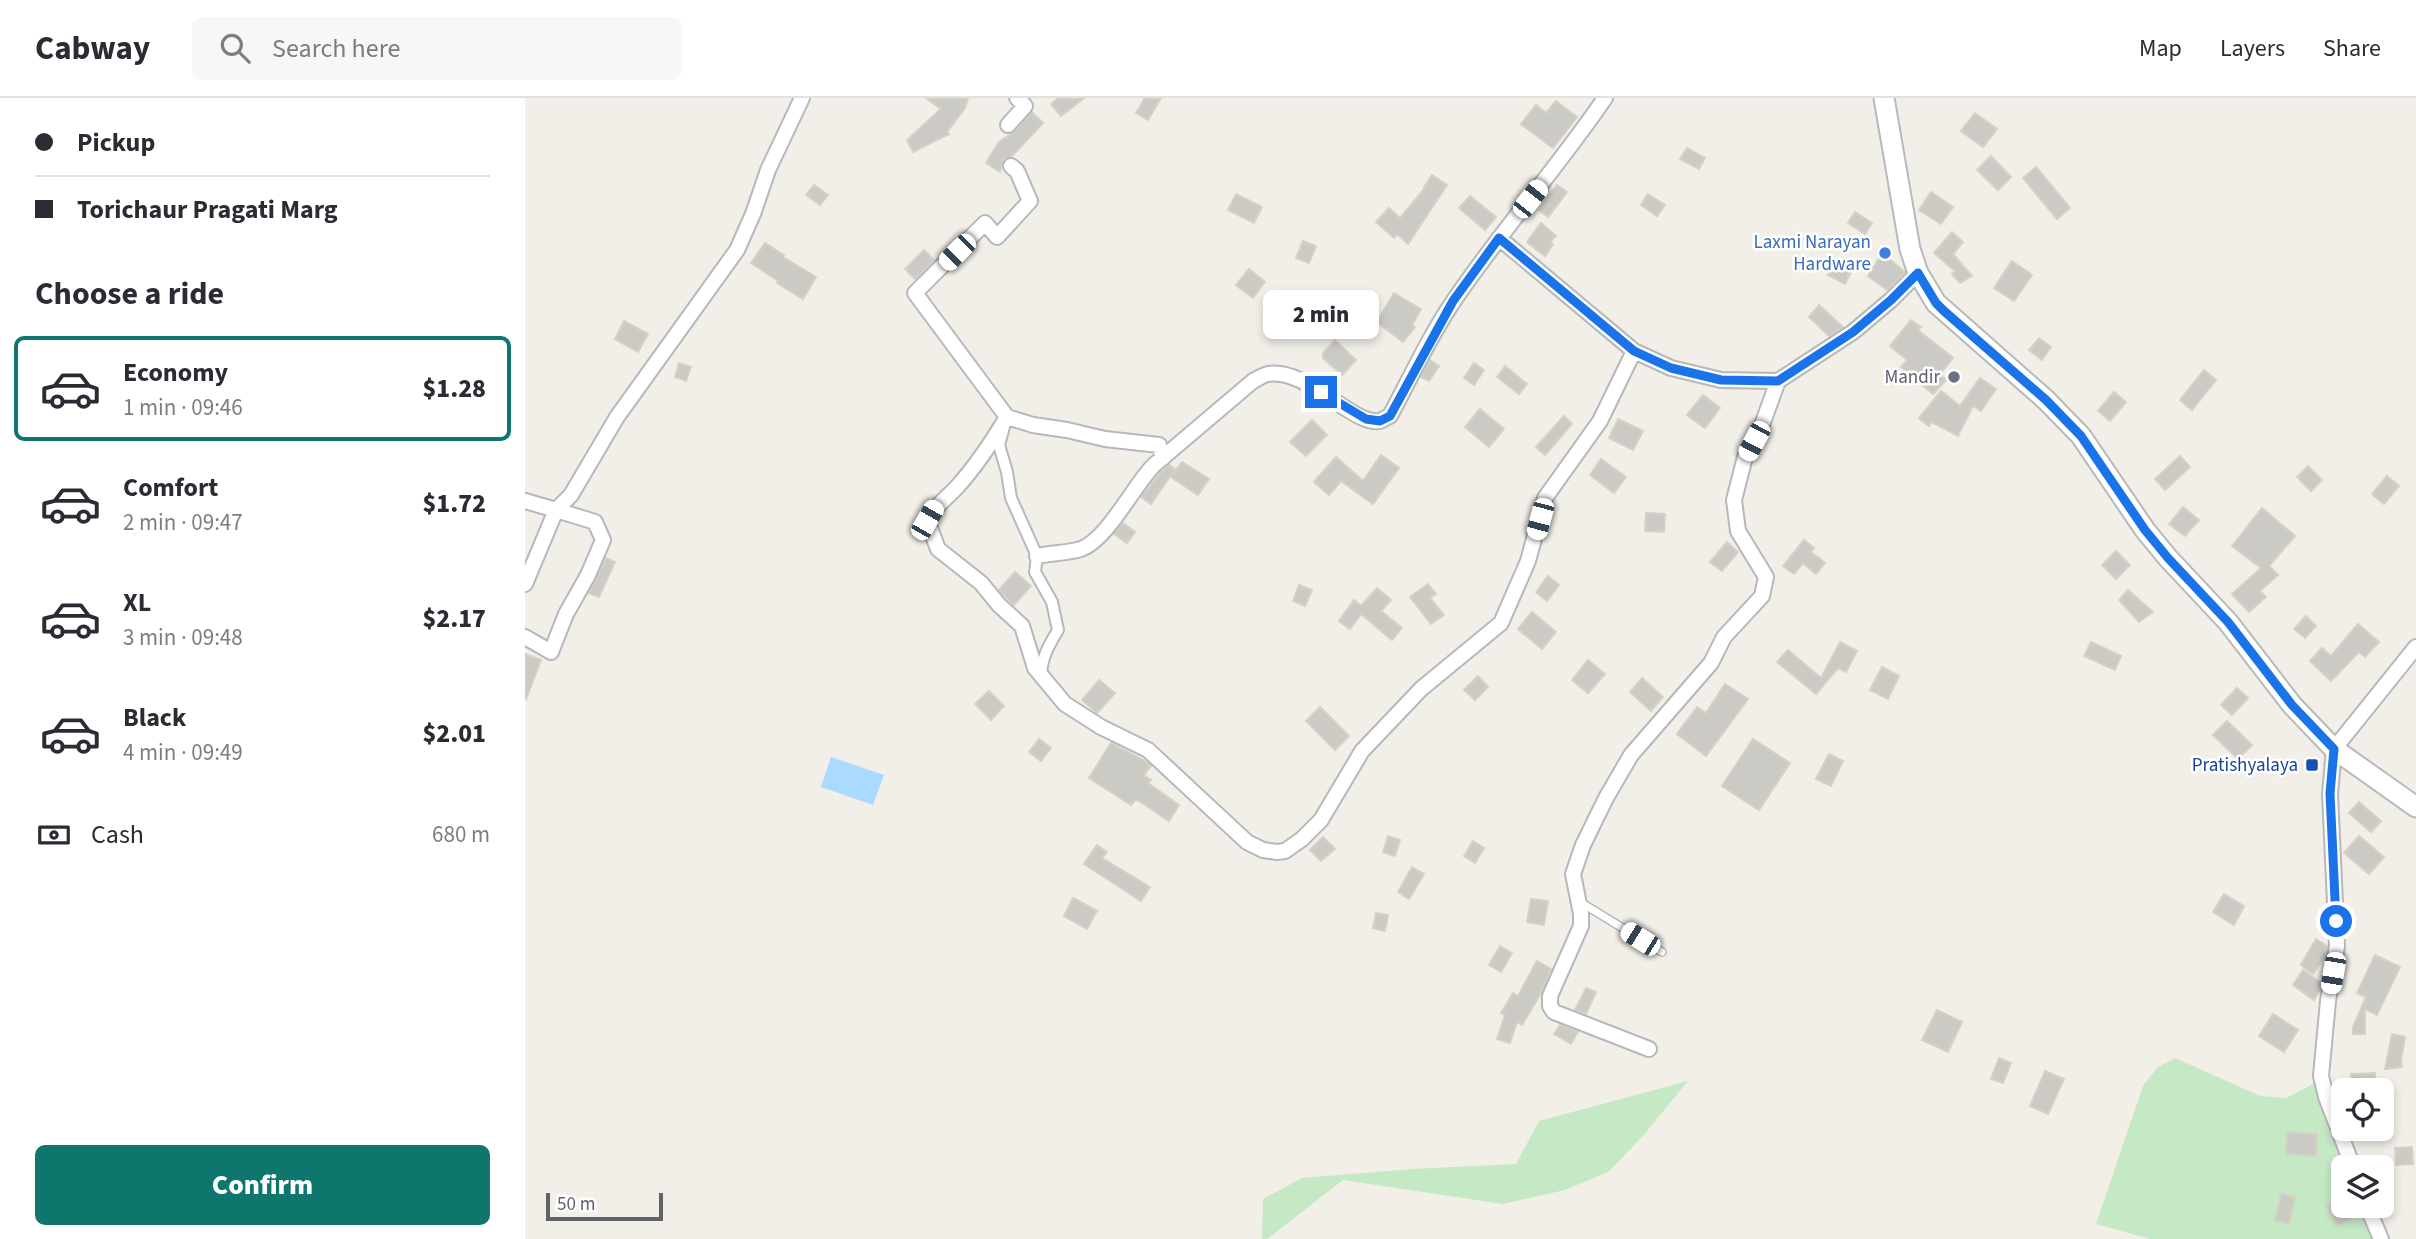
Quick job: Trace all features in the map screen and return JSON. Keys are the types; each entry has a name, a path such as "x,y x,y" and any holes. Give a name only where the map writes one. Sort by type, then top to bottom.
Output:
{"main road":[{"path":"1884,98 1904,223 1918,273 1936,303 2046,400 2081,436 2145,530 2228,622 2292,705 2334,749 2416,807"}],"street":[{"path":"525,584 556,510 571,495 617,417 737,250 768,170 802,98"},
{"path":"1008,125 1025,106 1017,98"},
{"path":"1037,556 1083,548 1100,535 1140,480 1252,381 1268,374 1298,378 1366,419 1380,421 1390,416 1453,301 1577,140 1605,98"},
{"path":"1011,166 1017,171 1030,201 997,237 985,223 915,293 1007,417 1033,425 1105,439 1159,446 1163,458"},
{"path":"1499,238 1634,351 1671,368 1721,380 1778,381 1853,332 1918,273"},
{"path":"1007,417 975,466 955,489 935,506 927,520 937,550 981,583 999,606 1022,626 1035,668 1065,704 1101,727 1148,750 1247,842 1263,850 1285,851 1321,820 1362,751 1421,689 1501,623 1528,561 1545,498 1600,421 1634,351"},
{"path":"1649,1049 1554,1012 1550,1006 1551,996 1581,926 1573,874 1583,845 1631,755 1711,663 1724,637 1762,596 1766,577 1738,531 1734,500 1745,457 1762,425 1778,381"},
{"path":"1007,417 999,445 1011,498 1037,556 1035,572 1052,602 1058,630 1047,647 1041,674"},
{"path":"525,501 595,523 603,540 588,575 566,614 551,652 525,637"},
{"path":"2348,1155 2326,1097 2321,1076 2328,1001 2337,946 2330,793 2334,749 2416,647"},
{"path":"2372,1218 2381,1239"}],"lane":[{"path":"1577,900 1661,952"}],"green space":[{"path":"2175,1058 2260,1096 2286,1098 2311,1085 2321,1076 2331,1104 2331,1141 2344,1141 2349,1155 2331,1155 2331,1218 2372,1218 2381,1239 2150,1239 2096,1224 2143,1086 2158,1067"},
{"path":"1688,1081 1642,1137 1608,1172 1565,1190 1503,1204 1343,1180 1267,1239 1262,1239 1263,1199 1302,1178 1516,1164 1539,1121"}],"water":[{"path":"831,757 884,775 873,805 821,787"}],"building":[{"path":"926,98 968,98 965,108 947,132 949,134 913,152 907,140 941,109"},
{"path":"1058,98 1084,98 1061,116 1051,104"},
{"path":"1145,98 1161,98 1148,120 1136,113"},
{"path":"1556,101 1577,117 1553,148 1521,124 1536,105 1546,113"},
{"path":"1032,112 1043,123 1011,157 1004,159 1000,172 986,163 999,142 1015,131"},
{"path":"1975,113 1997,129 1983,147 1961,131"},
{"path":"1687,148 1705,158 1699,169 1680,159"},
{"path":"1991,156 2011,177 1998,190 1977,170"},
{"path":"2036,167 2070,208 2057,219 2023,178"},
{"path":"1432,175 1447,185 1408,244 1397,234 1394,238 1376,222 1389,208 1400,218 1425,188"},
{"path":"814,185 828,195 820,205 806,195"},
{"path":"1557,185 1567,192 1548,217 1539,210"},
{"path":"1931,192 1953,207 1941,224 1919,210"},
{"path":"1236,194 1262,207 1254,223 1228,210"},
{"path":"1648,194 1665,205 1657,216 1641,205"},
{"path":"1470,196 1496,217 1485,230 1459,208"},
{"path":"1855,212 1872,223 1865,234 1848,223"},
{"path":"1541,223 1556,236 1550,242 1553,244 1545,256 1527,242"},
{"path":"1952,232 1963,242 1953,254 1972,276 1960,283 1952,274 1955,271 1934,253"},
{"path":"1303,241 1316,246 1309,263 1296,258"},
{"path":"765,243 816,277 803,299 751,263"},
{"path":"924,250 934,260 915,279 905,269"},
{"path":"1882,253 1905,272 1887,290 1868,276"},
{"path":"2012,261 2032,275 2014,301 1994,288"},
{"path":"1834,264 1851,272 1845,284 1828,275"},
{"path":"1249,269 1265,282 1253,298 1236,285"},
{"path":"1394,293 1421,309 1412,325 1415,327 1403,342 1377,322"},
{"path":"1819,305 1843,327 1829,336 1809,317"},
{"path":"1911,320 1921,327 1918,330 1953,358 1940,374 1946,380 1933,394 1901,367 1907,360 1890,346"},
{"path":"624,321 648,334 638,352 615,339"},
{"path":"2039,338 2051,347 2042,360 2029,350"},
{"path":"1335,340 1356,360 1342,375 1323,358 1323,353"},
{"path":"1430,360 1439,366 1429,381 1421,377"},
{"path":"679,363 691,367 686,381 675,377"},
{"path":"1474,363 1484,370 1474,385 1464,378"},
{"path":"1505,366 1527,384 1519,394 1497,377"},
{"path":"2204,370 2216,380 2192,410 2180,400"},
{"path":"1980,378 1996,389 1981,411 1973,406 1958,436 1932,422 1929,426 1919,418 1941,391 1960,406"},
{"path":"2114,392 2126,402 2110,421 2098,411"},
{"path":"1703,395 1720,408 1705,428 1687,415"},
{"path":"1480,409 1504,429 1489,447 1465,427"},
{"path":"1564,416 1572,424 1545,455 1536,447"},
{"path":"1618,419 1643,431 1633,450 1609,438"},
{"path":"1312,420 1327,435 1306,456 1290,442"},
{"path":"1381,455 1399,468 1373,504 1341,481 1329,495 1314,482 1336,457 1363,481"},
{"path":"2180,456 2190,467 2165,490 2155,479"},
{"path":"1601,459 1626,477 1614,493 1590,475"},
{"path":"1182,462 1209,479 1198,495 1171,477"},
{"path":"1169,465 1175,469 1151,504 1141,497"},
{"path":"2308,466 2322,480 2311,491 2297,477"},
{"path":"2387,476 2399,486 2384,504 2372,494"},
{"path":"2183,507 2199,520 2185,536 2169,524"},
{"path":"2262,508 2295,536 2269,566 2278,575 2260,591 2266,597 2249,612 2232,594 2261,568 2232,546"},
{"path":"1646,513 1665,514 1664,532 1645,531"},
{"path":"1123,523 1135,532 1127,543 1114,534"},
{"path":"1804,540 1814,548 1811,552 1825,563 1816,574 1803,563 1794,574 1783,566"},
{"path":"1727,542 1738,552 1722,571 1710,562"},
{"path":"2116,551 2130,565 2116,579 2102,565"},
{"path":"606,558 615,562 599,597 589,593"},
{"path":"1015,572 1031,586 1014,605 999,590"},
{"path":"1548,576 1559,585 1547,601 1536,592"},
{"path":"1428,584 1436,594 1430,598 1444,615 1431,624 1410,597"},
{"path":"1299,585 1312,590 1305,606 1293,601"},
{"path":"1377,588 1391,600 1381,611 1402,628 1392,640 1361,614 1350,629 1339,621 1354,600 1361,606"},
{"path":"2128,590 2153,612 2139,622 2119,600"},
{"path":"1532,612 1556,632 1542,649 1518,629"},
{"path":"2306,616 2316,626 2305,638 2294,629"},
{"path":"2358,624 2379,642 2365,657 2359,652 2331,681 2310,661 2322,648 2331,656"},
{"path":"1840,642 1857,651 1846,672 1838,668 1816,694 1777,662 1788,650 1821,678"},
{"path":"2091,642 2121,656 2115,670 2084,656"},
{"path":"525,654 541,660 526,699 525,698"},
{"path":"1588,660 1605,674 1588,693 1572,680"},
{"path":"1882,667 1899,676 1888,699 1870,690"},
{"path":"1478,676 1488,687 1475,700 1464,690"},
{"path":"1642,678 1663,697 1651,711 1630,692"},
{"path":"1099,680 1115,693 1097,713 1082,700"},
{"path":"1725,684 1748,699 1706,756 1677,734 1697,707 1706,713"},
{"path":"2237,688 2248,698 2232,715 2221,705"},
{"path":"989,691 1004,706 991,720 975,704"},
{"path":"1320,707 1349,736 1335,750 1306,721"},
{"path":"2227,721 2252,745 2238,759 2213,735"},
{"path":"1039,739 1051,748 1041,761 1029,752"},
{"path":"1753,739 1790,763 1759,810 1722,786"},
{"path":"1111,743 1151,766 1144,775 1151,780 1148,783 1179,805 1169,821 1136,799 1131,805 1089,778"},
{"path":"1829,754 1843,761 1831,786 1816,779"},
{"path":"2359,802 2381,821 2371,832 2349,813"},
{"path":"1388,836 1400,840 1395,856 1383,852"},
{"path":"2359,836 2384,857 2369,874 2344,853"},
{"path":"1323,837 1335,849 1321,861 1310,850"},
{"path":"1473,841 1484,848 1475,863 1464,856"},
{"path":"1097,845 1107,852 1102,858 1150,887 1141,901 1084,864"},
{"path":"1412,867 1424,874 1409,899 1398,892"},
{"path":"2224,894 2244,906 2234,925 2213,912"},
{"path":"1073,898 1097,911 1087,929 1064,916"},
{"path":"1531,899 1548,901 1544,925 1527,922"},
{"path":"1376,913 1388,915 1385,931 1373,928"},
{"path":"2316,939 2327,946 2326,955 2313,974 2301,965"},
{"path":"1500,946 1512,953 1501,972 1489,965"},
{"path":"2375,955 2400,967 2377,1015 2365,1009 2365,1034 2353,1034 2353,1027 2366,997 2357,993"},
{"path":"1537,961 1551,969 1541,993 1522,1025 1517,1022 1510,1043 1497,1039 1505,1015 1501,1013 1513,993 1518,996"},
{"path":"2303,970 2321,983 2320,991 2314,1000 2293,985"},
{"path":"1586,988 1596,992 1586,1014 1575,1010"},
{"path":"1937,1010 1962,1022 1948,1052 1922,1040"},
{"path":"2273,1014 2298,1030 2284,1052 2259,1036"},
{"path":"1560,1025 1578,1032 1571,1044 1554,1034"},
{"path":"2392,1034 2405,1037 2402,1067 2385,1069"},
{"path":"1999,1058 2011,1063 2003,1083 1991,1079"},
{"path":"2045,1071 2064,1079 2048,1114 2030,1106"},
{"path":"2375,1073 2375,1078 2351,1078 2351,1074"},
{"path":"2287,1132 2317,1134 2316,1156 2286,1154"},
{"path":"2412,1147 2413,1164 2396,1165 2395,1148"},
{"path":"2281,1194 2295,1197 2289,1224 2275,1221"},
{"path":"2333,1218 2353,1218 2337,1226"}],"place":[{"name":"Laxmi Narayan Hardware","path":"1885,253"},
{"name":"Mandir","path":"1954,377"},
{"name":"Pratishyalaya","path":"2312,765"}],"route":[{"path":"1321,392 1366,419 1380,421 1390,416 1453,301 1499,238 1634,351 1671,368 1721,380 1778,381 1853,332 1918,273 1944,311 2046,400 2081,436 2145,530 2228,622 2292,705 2334,749 2330,793 2336,921"}]}
